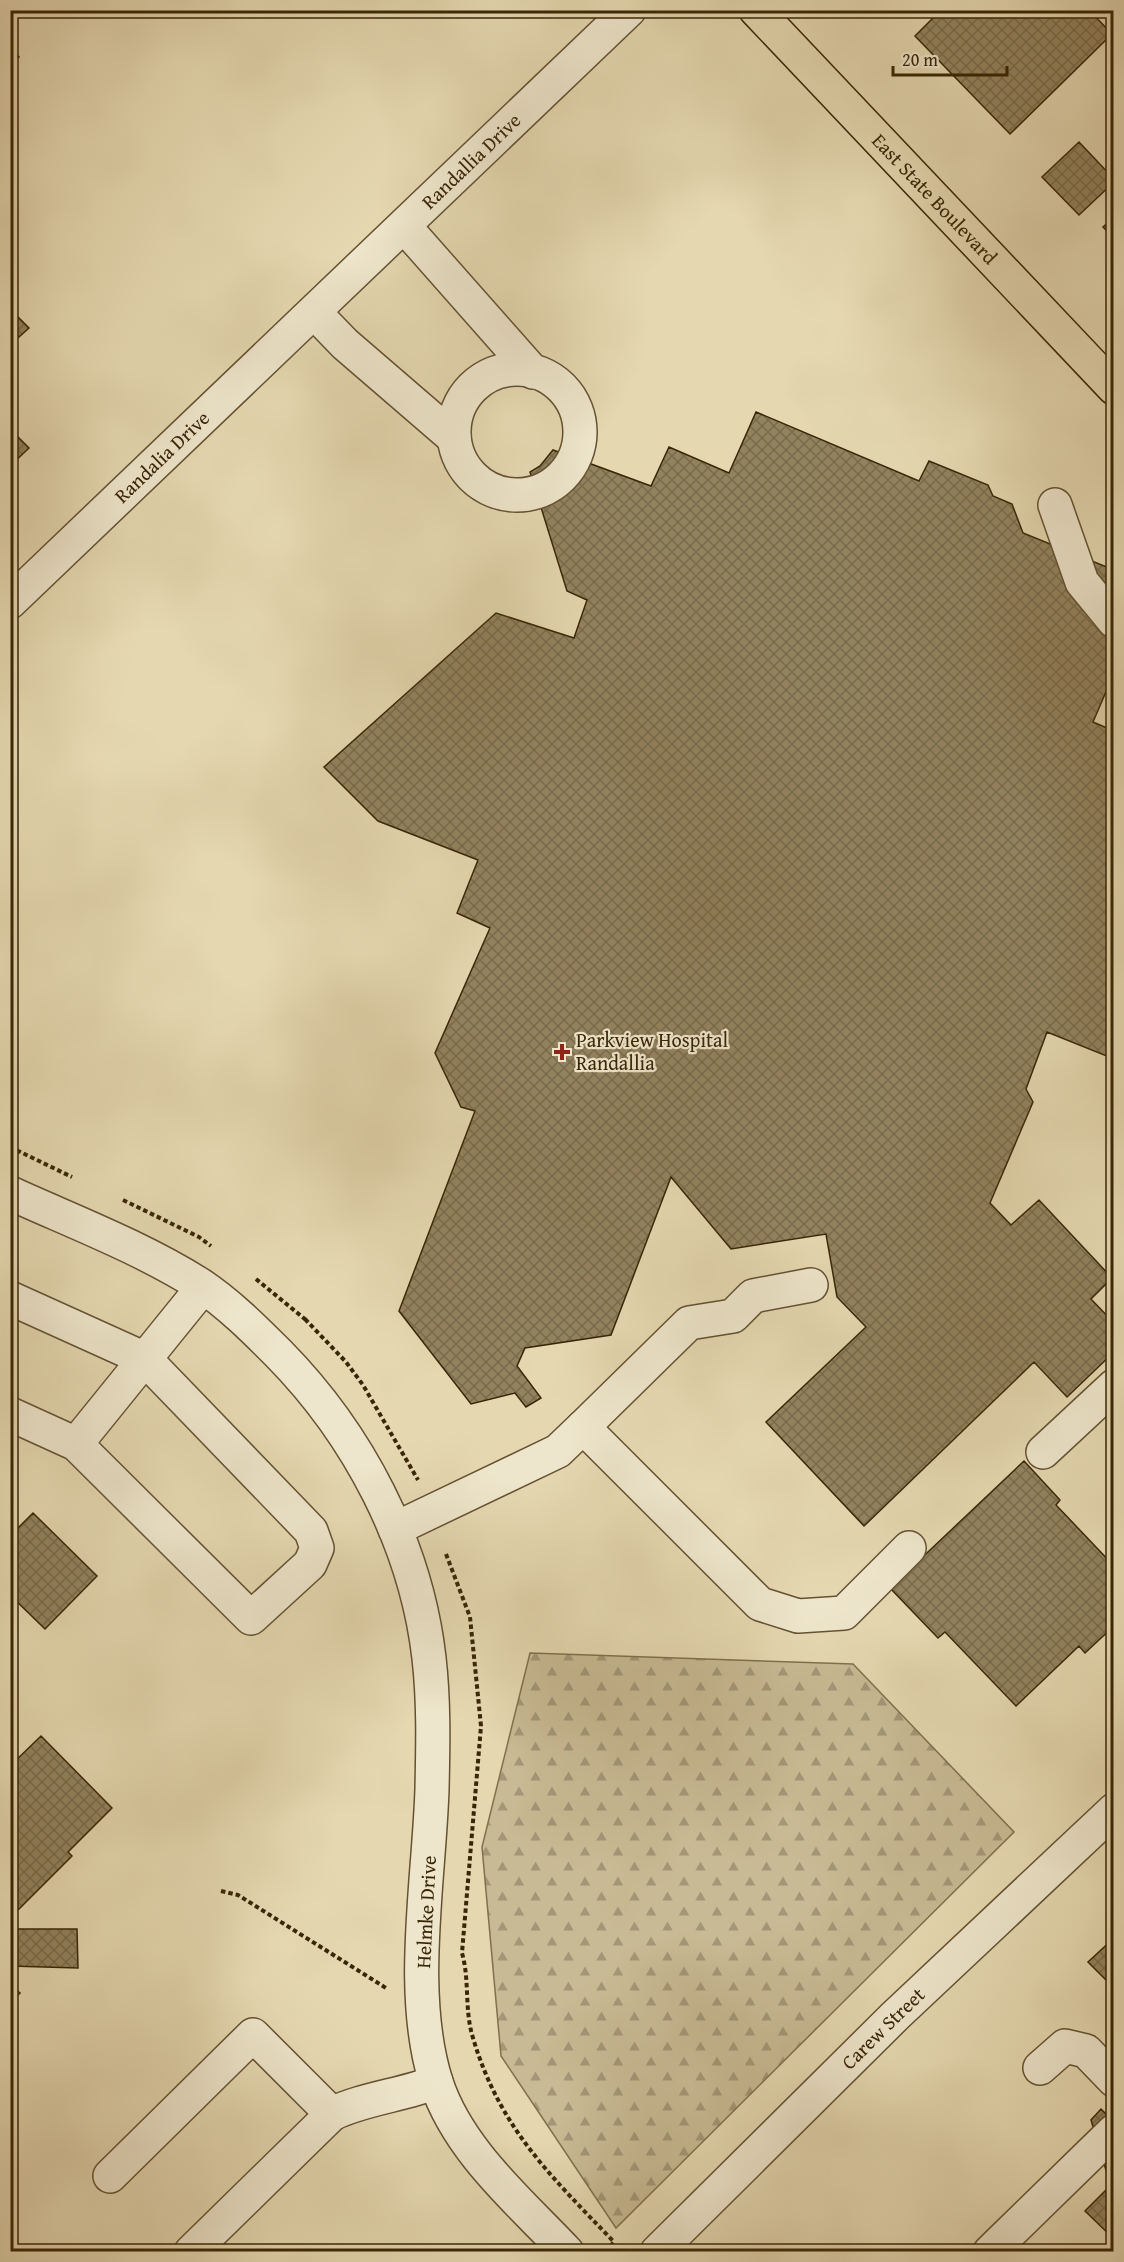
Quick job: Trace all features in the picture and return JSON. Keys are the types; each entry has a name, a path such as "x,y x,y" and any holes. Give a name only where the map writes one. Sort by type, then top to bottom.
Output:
{"main road":[{"name":"East State Boulevard","path":"756,10 1113,388"}],"street":[{"name":"Randallia Drive","path":"314,312 628,10"},
{"path":"404,226 533,372"},
{"path":"314,312 345,344 454,438"},
{"name":"Randalia Drive","path":"10,602 314,312"},
{"path":"516,369 533,372 551,380 566,393 575,410 580,429 578,448 570,466 557,481 540,491 522,495 502,494 489,489 469,474 459,457 454,438 455,421 460,404 470,390 483,379 499,372 516,369"},
{"path":"1055,504 1082,582 1113,621"},
{"name":"Helmke Drive","path":"10,1193 132,1248 203,1287 253,1328 297,1372 337,1421 370,1476 395,1529 415,1593 428,1655 434,1723 423,1997 436,2082 452,2119 470,2147 567,2252"},
{"path":"395,1529 558,1451 689,1323 733,1316 753,1296 812,1285"},
{"path":"76,1444 203,1287"},
{"path":"10,1298 145,1359 311,1531 317,1548 310,1564 251,1618 76,1444 10,1414"},
{"path":"1043,1452 1113,1386"},
{"path":"582,1427 760,1604 798,1616 844,1613 909,1548"},
{"name":"Carew Street","path":"657,2252 895,2016 1113,1810"},
{"path":"110,2176 253,2035 332,2114"},
{"path":"1040,2068 1065,2046 1086,2050 1113,2080"},
{"path":"191,2252 332,2114 343,2108 408,2093 436,2082"},
{"path":"990,2252 1113,2130"}],"path":[{"path":"221,1891 238,1895 397,1995 423,1997"}],"green space":[{"path":"530,1653 853,1664 1014,1832 616,2228 501,2056 482,1847"}],"building":[{"path":"297,10 314,10 302,16"},
{"path":"356,10 374,10 363,17"},
{"path":"941,10 1089,10 1112,34 1010,134 915,36"},
{"path":"10,47 19,57 10,65"},
{"path":"1079,142 1114,179 1114,182 1079,215 1042,177"},
{"path":"1114,217 1114,238 1103,227"},
{"path":"10,309 29,328 10,345"},
{"path":"756,412 919,481 929,461 988,485 993,496 1012,504 1023,533 1114,570 1114,673 1093,722 1114,731 1114,1059 1047,1032 1026,1089 1033,1102 990,1203 1011,1225 1039,1200 1112,1278 1091,1299 1114,1323 1114,1352 1067,1397 1034,1362 864,1526 766,1422 866,1327 837,1297 826,1234 731,1249 671,1177 611,1335 525,1348 517,1366 541,1398 526,1407 515,1393 471,1404 399,1311 475,1111 461,1107 435,1053 490,928 457,913 478,860 378,821 324,767 496,613 574,638 587,600 567,591 530,472 540,466 553,450 651,486 669,447 729,473"},
{"path":"10,429 29,448 10,466"},
{"path":"1024,1461 1060,1500 1056,1505 1114,1566 1114,1626 1085,1653 1079,1646 1016,1706 945,1632 938,1638 890,1588"},
{"path":"33,1513 97,1576 45,1629 10,1595 10,1536"},
{"path":"41,1736 112,1808 68,1852 72,1856 10,1918 10,1766"},
{"path":"10,1929 77,1929 78,1968 10,1966"},
{"path":"1114,1938 1114,1988 1088,1962"},
{"path":"10,1984 20,1993 10,2003"},
{"path":"1101,2109 1114,2122 1114,2239 1085,2211 1113,2183 1108,2177 1091,2120"}],"place":[{"name":"Parkview Hospital Randallia","path":"562,1052"}]}
